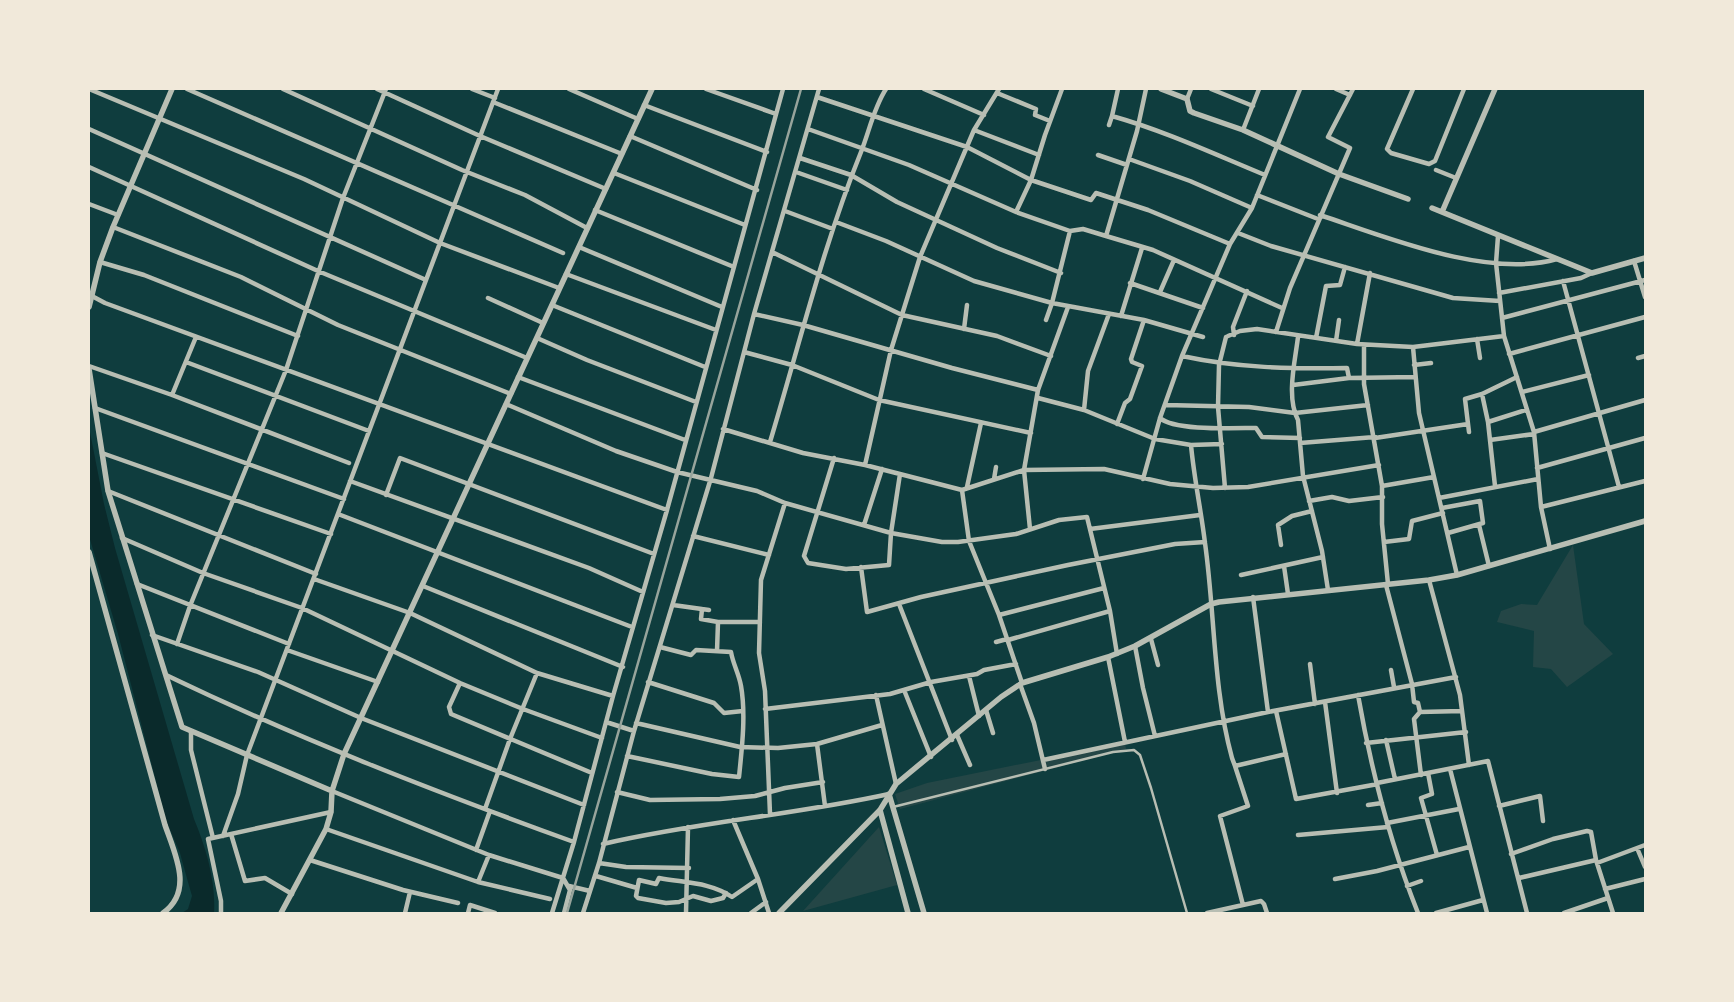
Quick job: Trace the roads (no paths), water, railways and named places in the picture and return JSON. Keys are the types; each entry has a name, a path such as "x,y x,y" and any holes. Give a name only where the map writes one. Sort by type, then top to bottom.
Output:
{"street":[{"path":"89,89 304,179 440,243 560,288"},
{"path":"89,307 89,298 112,227 172,89"},
{"path":"187,89 357,162 454,207 563,252"},
{"path":"283,89 467,172 525,195 587,228"},
{"path":"377,89 385,90 480,136 606,189"},
{"path":"472,89 622,154"},
{"path":"223,836 238,794 247,755 498,89"},
{"path":"569,89 638,120"},
{"path":"281,913 326,829 331,812 332,790 344,754 614,173 651,89"},
{"path":"706,89 776,114"},
{"path":"552,913 574,842 613,696 623,667 632,627 667,510 745,225 757,190 783,89"},
{"path":"583,913 596,876 603,844 648,682 711,478 754,314 819,89"},
{"path":"770,442 803,325 833,229 874,115 886,89"},
{"path":"924,89 984,115"},
{"path":"939,96 942,89"},
{"path":"1016,212 1032,180 1050,121 1062,90 1056,89"},
{"path":"1109,125 1118,89"},
{"path":"1106,236 1139,123 1146,89"},
{"path":"1161,89 1187,99"},
{"path":"1190,89 1187,99 1190,112 1243,130 1339,174 1408,200"},
{"path":"1211,89 1253,106"},
{"path":"1243,130 1259,89"},
{"path":"1144,479 1160,418 1166,406 1182,356 1230,244 1252,208 1300,89"},
{"path":"1336,89 1350,95"},
{"path":"1276,332 1282,308 1305,256 1319,217 1350,148 1328,137 1353,89"},
{"path":"1413,89 1387,149 1391,153 1429,164 1435,161 1464,89"},
{"path":"1442,212 1495,89"},
{"path":"177,644 218,534 286,370 343,198 385,90"},
{"path":"865,465 891,350 920,257 974,130 998,91 1036,109 1035,115 1050,121"},
{"path":"817,97 967,147 1032,180 1091,200 1096,193 1212,235 1230,244"},
{"path":"644,106 767,152"},
{"path":"1112,116 1139,123 1189,141 1266,175"},
{"path":"89,129 330,235 426,280"},
{"path":"808,129 952,182 1016,212 1070,231 1083,228 1153,250 1282,308"},
{"path":"974,130 1039,155"},
{"path":"630,136 757,190"},
{"path":"1098,155 1127,165"},
{"path":"800,158 851,176 897,202 997,248 1061,273"},
{"path":"1129,159 1190,181 1252,208"},
{"path":"89,167 318,271 527,358"},
{"path":"1436,170 1456,178"},
{"path":"796,172 846,190"},
{"path":"614,173 745,225"},
{"path":"1257,196 1442,254 1496,263 1541,264 1558,259"},
{"path":"89,204 118,215"},
{"path":"1432,208 1592,272"},
{"path":"596,210 734,267"},
{"path":"785,211 833,229"},
{"path":"836,222 974,281 1052,303 1144,320 1203,337"},
{"path":"112,227 241,277 338,325 511,394"},
{"path":"1046,320 1061,273 1070,231"},
{"path":"1238,233 1305,256 1453,298 1500,301"},
{"path":"1498,236 1496,263 1504,336 1534,433 1541,507 1550,550"},
{"path":"579,247 722,307"},
{"path":"1121,316 1142,248"},
{"path":"772,252 902,314 997,336 1051,356"},
{"path":"1499,293 1588,276 1592,272 1645,258"},
{"path":"1160,292 1174,260"},
{"path":"1634,261 1643,280 1645,296"},
{"path":"100,262 144,275 298,336"},
{"path":"1316,338 1326,286 1340,286 1345,267"},
{"path":"1357,344 1370,273"},
{"path":"566,274 716,330"},
{"path":"1502,318 1643,280"},
{"path":"1563,281 1576,337 1610,448 1619,487"},
{"path":"1130,283 1203,308"},
{"path":"1234,334 1233,327 1247,291"},
{"path":"89,298 667,510"},
{"path":"488,298 543,323"},
{"path":"552,305 705,367"},
{"path":"964,329 967,305"},
{"path":"1030,529 1024,470 1038,390 1068,306"},
{"path":"754,314 803,325 952,368 1038,390"},
{"path":"1084,410 1088,371 1110,314"},
{"path":"1509,354 1645,318"},
{"path":"1117,424 1125,403 1130,399 1142,366 1132,362 1131,359 1144,320"},
{"path":"1336,341 1339,320"},
{"path":"1225,488 1218,407 1220,364 1227,337 1257,329 1298,337 1364,345 1413,347 1504,336"},
{"path":"172,395 196,337"},
{"path":"1298,337 1293,386 1295,413 1298,420 1303,476 1323,557 1328,590"},
{"path":"537,338 587,360 696,402"},
{"path":"1477,339 1480,358"},
{"path":"1364,345 1364,377 1382,486 1387,584 1412,684 1414,702 1418,703 1420,712 1418,717 1414,718 1421,775"},
{"path":"1413,347 1414,377 1419,413 1457,575"},
{"path":"744,352 792,365 879,400 1031,433"},
{"path":"1182,356 1220,364 1294,369 1347,368 1349,378"},
{"path":"1638,358 1645,356"},
{"path":"186,362 274,397 369,431"},
{"path":"1414,364 1431,364"},
{"path":"349,463 172,395 89,367 108,491 180,724 184,729 476,850 563,878 569,886 570,893 564,913"},
{"path":"1522,392 1589,375"},
{"path":"518,377 685,440"},
{"path":"1293,386 1349,378 1414,377"},
{"path":"1469,432 1464,400 1482,394 1517,377"},
{"path":"1482,394 1488,422 1495,486"},
{"path":"1038,398 1084,410 1155,439 1190,445 1222,444"},
{"path":"1490,440 1534,433 1598,412 1645,400"},
{"path":"506,404 616,450 677,472 711,478 757,491 785,503 891,533 942,542 969,541 1016,534 1059,520 1087,517 1110,611 1117,654"},
{"path":"1166,406 1249,407 1295,413 1368,405"},
{"path":"95,408 344,499"},
{"path":"1488,422 1526,410"},
{"path":"1160,418 1166,423 1219,428 1256,428 1262,436 1300,440 1375,437 1468,424"},
{"path":"981,423 964,488 969,541 1008,640 1034,723 1044,765 1125,742 1394,687 1456,677"},
{"path":"723,429 810,454 964,488 1024,470 1104,470 1144,479 1195,487 1248,487 1303,476 1379,465"},
{"path":"1536,468 1645,438"},
{"path":"1190,445 1205,542 1225,722 1235,766 1248,806 1220,816 1243,905"},
{"path":"102,453 330,534"},
{"path":"386,495 400,458 654,554"},
{"path":"834,458 804,556 808,563 846,569 889,565 891,533 900,474"},
{"path":"994,479 996,467"},
{"path":"864,525 882,469"},
{"path":"1382,486 1434,477"},
{"path":"1439,498 1538,479"},
{"path":"350,481 589,568 643,592"},
{"path":"1541,507 1645,481"},
{"path":"108,491 410,613 537,673 613,696"},
{"path":"1309,501 1332,497 1350,501 1383,497"},
{"path":"1384,542 1408,539 1412,521 1442,510 1479,500 1484,521 1479,525 1448,533"},
{"path":"770,814 766,709 759,653 761,580 785,503"},
{"path":"1281,545 1278,525 1292,516 1312,511"},
{"path":"338,514 632,627"},
{"path":"1090,529 1200,514"},
{"path":"779,913 880,810 888,794 896,784 932,757 986,710 1021,683 1117,654 1150,639 1211,604 1253,597 1429,580 1457,575 1550,550 1645,521"},
{"path":"1479,525 1490,566"},
{"path":"693,536 769,555"},
{"path":"122,538 203,572 302,608 460,683 602,738"},
{"path":"861,567 867,612 960,588 1175,544 1205,542"},
{"path":"89,552 165,824 178,864 181,886 179,894 163,913"},
{"path":"1241,575 1284,566 1302,560 1323,557"},
{"path":"1284,566 1288,594"},
{"path":"1429,580 1456,677 1466,732 1469,765"},
{"path":"136,584 289,644"},
{"path":"423,586 623,667"},
{"path":"999,615 1104,588"},
{"path":"1253,597 1268,712"},
{"path":"900,604 952,740"},
{"path":"673,605 709,610"},
{"path":"702,609 701,619 718,622 760,622"},
{"path":"996,642 1110,611"},
{"path":"717,651 718,622"},
{"path":"152,635 276,680 361,718 584,805"},
{"path":"1150,639 1158,665"},
{"path":"1135,646 1142,688 1155,736"},
{"path":"627,756 712,774 739,777 743,711 739,677 734,669 731,652 696,650 691,655 660,647"},
{"path":"287,650 378,682"},
{"path":"1108,657 1125,742"},
{"path":"766,709 904,690 931,682 969,676 984,670 1016,664"},
{"path":"1310,664 1315,704"},
{"path":"1391,670 1394,687"},
{"path":"476,850 498,772 537,673"},
{"path":"166,675 261,720 344,754 574,842"},
{"path":"969,676 979,716"},
{"path":"648,682 714,703 724,713 743,711"},
{"path":"460,683 449,707 451,714 592,773"},
{"path":"904,690 932,757"},
{"path":"876,695 896,784"},
{"path":"1358,695 1366,743 1399,866 1418,913"},
{"path":"1325,702 1337,793"},
{"path":"986,710 993,733"},
{"path":"1276,711 1296,799 1337,793 1395,779 1487,761 1527,913"},
{"path":"1420,712 1462,711"},
{"path":"606,722 634,731"},
{"path":"636,723 740,747 817,744 882,725"},
{"path":"191,731 191,750 210,839 221,901 221,913"},
{"path":"1366,743 1466,732"},
{"path":"957,735 970,765"},
{"path":"1386,740 1395,779"},
{"path":"817,744 825,806"},
{"path":"1235,766 1286,754"},
{"path":"1450,769 1487,913"},
{"path":"1428,774 1432,794 1421,798 1437,855"},
{"path":"617,792 650,800 665,801 755,796 785,788 823,782"},
{"path":"888,794 924,913"},
{"path":"603,844 688,827 825,806 888,794"},
{"path":"1499,806 1540,796 1543,821"},
{"path":"1368,805 1382,803"},
{"path":"1298,835 1388,825 1459,809"},
{"path":"880,810 908,913"},
{"path":"210,839 331,812"},
{"path":"733,820 758,879 769,913"},
{"path":"686,913 688,897 688,827"},
{"path":"326,829 478,882 550,899"},
{"path":"1511,854 1553,839 1587,831 1591,832 1596,862 1613,913"},
{"path":"231,834 245,881 267,878 292,894"},
{"path":"1518,878 1596,862 1645,845"},
{"path":"1335,879 1399,866 1469,847"},
{"path":"1637,848 1645,867"},
{"path":"478,882 489,855"},
{"path":"310,860 410,892 458,903"},
{"path":"599,863 626,867 688,868"},
{"path":"596,876 637,888"},
{"path":"726,892 723,898 713,901 693,896 679,902 660,903 637,898 638,880 656,884 659,878 688,884 710,885 726,892 732,897 758,879"},
{"path":"1605,889 1645,879"},
{"path":"1407,886 1421,882"},
{"path":"569,886 590,891"},
{"path":"405,913 410,892"},
{"path":"1564,913 1608,898"},
{"path":"1436,913 1483,900"},
{"path":"751,913 766,902"},
{"path":"1207,913 1261,902 1264,904 1267,913"},
{"path":"468,913 470,906 495,913"}],"lane":[{"path":"893,807 1044,765 1134,750 1140,755 1187,913"}],"railway":[{"path":"567,913 801,89"}]}
